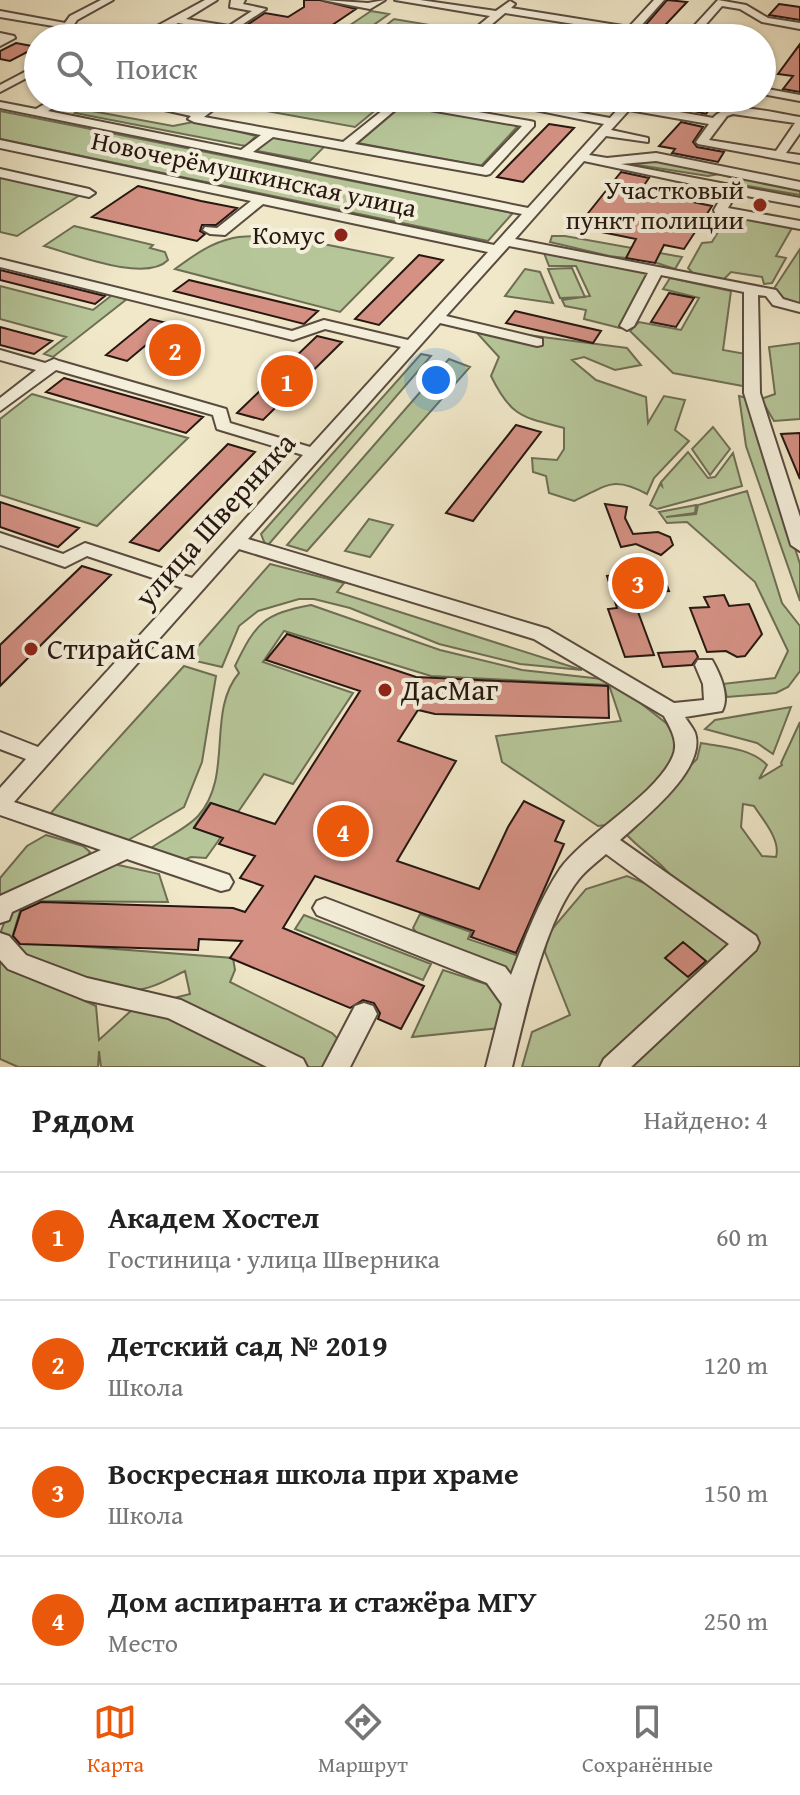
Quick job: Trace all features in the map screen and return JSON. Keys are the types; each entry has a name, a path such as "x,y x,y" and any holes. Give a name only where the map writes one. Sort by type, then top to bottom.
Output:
{"street":[{"path":"69,24 73,18 108,0"},
{"path":"170,24 212,0"},
{"path":"328,0 370,6 380,0"},
{"path":"400,0 570,24"},
{"path":"486,24 516,0"},
{"path":"636,24 656,0"},
{"path":"701,24 722,2 743,7 765,20 800,26"},
{"path":"232,5 261,9 238,24"},
{"path":"177,20 202,24 219,14 194,10"},
{"path":"2,16 55,24"},
{"path":"0,36 10,38 0,43"},
{"path":"0,89 24,76"},
{"path":"776,94 800,98"},
{"name":"Новочерёмушкинская улица","path":"0,105 24,110"},
{"name":"Новочерёмушкинская улица","path":"32,112 531,212"},
{"path":"190,112 201,114"},
{"path":"204,112 194,119 486,171"},
{"path":"314,164 382,112"},
{"path":"467,112 530,124 548,120 556,112 612,122"},
{"name":"улица Шверника","path":"0,804 621,112"},
{"path":"673,112 716,122"},
{"path":"728,112 723,113 702,142 800,159"},
{"path":"739,112 800,122 779,155"},
{"path":"461,198 530,124"},
{"path":"603,132 644,140"},
{"path":"243,154 271,133"},
{"name":"Новочерёмушкинская улица","path":"0,144 260,200 501,245 657,269 771,293 778,302 800,308"},
{"path":"580,157 607,162 619,168 800,202"},
{"path":"607,162 656,157 800,186"},
{"path":"0,173 89,193"},
{"path":"733,189 720,210 800,225"},
{"path":"210,230 220,232 260,200"},
{"path":"0,263 293,336 324,324 412,345"},
{"path":"627,326 657,269"},
{"path":"751,289 752,393 800,545"},
{"path":"437,318 537,342"},
{"path":"0,355 48,369"},
{"path":"0,406 54,364 220,412 223,426 316,454"},
{"path":"0,539 65,561 85,549 197,586"},
{"path":"237,542 541,634 671,711 685,735 684,757 663,786 570,873 551,905 515,1002 499,1067"},
{"path":"671,711 715,706 713,684 705,665"},
{"path":"0,740 42,757"},
{"path":"0,804 221,882"},
{"path":"604,840 747,943 613,1067"},
{"path":"0,913 1,906 126,849"},
{"path":"325,908 496,975 515,1002"},
{"path":"0,943 17,962 85,989 172,1008 294,1067"},
{"path":"336,1067 364,1014"}],"green space":[{"path":"371,11 389,14 375,24 352,24"},
{"path":"394,19 424,24 388,24"},
{"path":"0,111 513,213 488,241 0,139"},
{"path":"97,112 173,126 204,123 256,136 246,146 75,113"},
{"path":"272,112 373,112 355,127"},
{"path":"395,112 445,112 518,126 481,166 358,143"},
{"path":"272,135 327,144 310,161 252,150"},
{"path":"651,159 800,189 800,195 736,184 738,179 719,174 708,176 625,163"},
{"path":"0,174 83,193 17,236 0,232"},
{"path":"728,215 792,228 776,256 786,258 772,283 764,284 762,277 731,272 723,280 693,273 688,268 702,243 712,242"},
{"path":"74,226 153,245 150,248 165,252 168,260 143,269 127,268 44,246"},
{"path":"264,232 393,258 340,312 175,269 217,243"},
{"path":"552,236 682,257 675,269 651,261 609,256 550,242"},
{"path":"800,249 800,308 771,293"},
{"path":"544,253 650,273 620,328 584,319 586,310 565,306 562,300 590,296 576,266 549,266"},
{"path":"572,268 585,297 560,298 548,269"},
{"path":"525,269 540,272 553,303 505,296"},
{"path":"670,278 731,291 723,350 746,354 748,387 673,373 630,331 639,322 681,330 699,298 663,289"},
{"path":"0,286 93,310 112,295 127,299 53,357 44,354 66,337 0,319"},
{"path":"505,332 627,348 641,365 615,370 584,357 572,360 596,380 646,397 648,423 664,396 685,400 675,430 689,441 654,478 647,494 617,484 602,487 574,501 549,493 546,476 533,472 532,458 557,460 564,449 564,428 519,413 498,390 491,376 499,357 477,333"},
{"path":"800,343 800,419 774,421 761,399 775,394 769,347"},
{"path":"421,354 431,356 269,544 265,544 261,534"},
{"path":"449,359 470,367 307,551 287,545"},
{"path":"32,394 188,438 97,526 0,495 0,419"},
{"path":"739,396 747,398 800,564 800,601 746,446"},
{"path":"713,427 730,449 710,475 692,449"},
{"path":"688,452 708,478 715,477 733,453 742,486 657,509 650,505 660,484 662,486 661,482"},
{"path":"747,491 782,603 800,626 800,671 788,687 776,693 727,697 722,684 775,678 788,651 755,582 687,522 667,523 659,512 696,505 695,513 666,517 696,514 698,505"},
{"path":"369,519 393,525 370,557 345,551"},
{"path":"270,564 344,583 337,592 582,670 520,664 439,644 350,608 314,599 299,599 258,611 239,626 222,667 187,659"},
{"path":"311,605 440,650 522,670 611,680 666,723 680,744 666,771 614,824 598,826 502,762 496,736 621,721 609,685 431,676 284,631 263,662 353,693 293,784 264,774 238,812 210,803 194,827 221,837 206,858 191,857 176,863 150,851 193,821 209,800 215,782 224,706 229,689 239,673 235,666 249,640 271,617"},
{"path":"184,666 216,676 202,762 184,807 125,842 49,815"},
{"path":"791,707 773,754 757,743 705,729 715,720"},
{"path":"800,722 800,1067 522,1067 532,1032 570,1015 545,952 547,935 586,889 627,876 654,887 676,883 626,834 627,828 697,759 701,743 736,749 760,759 767,765 759,779 781,763","holes":["743,804 754,806 774,837 776,857 762,856 741,827"]},
{"path":"46,835 83,846 90,852 85,860 12,890 0,898 0,878 27,846"},
{"path":"114,864 159,874 168,902 23,901 11,941 233,958 235,970 230,982 332,1033 341,1042 339,1055 325,1067 101,1067 99,1051 98,1067 18,1067 0,1059 0,958 11,967 96,1006 99,1040 134,1008 190,994 185,971 146,988 119,988 41,962 23,953 0,934 10,907 20,900"},
{"path":"420,914 471,932 468,939 525,958 513,990 417,933 413,928"},
{"path":"304,915 431,964 423,980 295,929"},
{"path":"443,970 489,985 504,1002 500,1028 412,1037"}],"building":[{"path":"304,0 320,0 356,9 334,24 248,24 265,13 288,17 304,7"},
{"path":"667,0 687,2 666,24 646,24"},
{"path":"779,4 800,7 800,20 769,15"},
{"path":"16,43 24,45 24,54 10,61 0,59 0,51"},
{"path":"800,44 800,92 783,89 793,76 778,74"},
{"path":"681,122 703,127 693,142 697,147 724,152 718,162 672,153 675,149 659,146"},
{"path":"549,124 574,128 523,182 497,177"},
{"path":"621,172 649,178 640,191 712,206 684,249 664,245 655,263 626,258 636,239 577,227"},
{"path":"138,186 237,208 216,225 202,225 200,231 205,234 197,241 92,217"},
{"path":"419,255 443,260 379,325 355,319"},
{"path":"0,270 105,296 95,304 0,280"},
{"path":"189,280 318,311 304,324 174,291"},
{"path":"669,293 694,298 676,327 651,322"},
{"path":"515,311 601,331 593,343 506,323"},
{"path":"150,319 171,324 127,361 106,355"},
{"path":"0,327 52,341 34,354 0,345"},
{"path":"317,336 342,342 263,420 237,413"},
{"path":"64,378 203,417 186,433 46,392"},
{"path":"516,425 541,432 473,521 446,513"},
{"path":"800,433 800,479 781,434"},
{"path":"228,444 255,452 159,551 130,542"},
{"path":"0,502 79,528 58,547 0,527"},
{"path":"605,504 627,507 625,518 633,534 658,532 670,537 673,545 661,555 636,544 621,547"},
{"path":"82,566 111,575 0,686 0,645"},
{"path":"662,572 669,591 631,593 654,655 625,657 608,609 617,608 607,576"},
{"path":"724,595 729,606 749,604 762,634 745,656 737,657 726,651 707,652 690,608 709,607 704,597"},
{"path":"287,634 416,677 608,686 609,718 435,714 418,710 398,741 456,761 397,861 479,889 508,827 524,801 564,821 555,841 564,844 516,953 471,937 474,931 315,876 283,928 424,986 401,1029 378,1019 380,1013 374,1003 363,1000 350,1008 230,958 242,941 199,939 198,950 20,944 13,936 21,911 41,902 233,908 245,912 263,886 240,878 255,856 219,844 223,838 194,828 211,803 275,824 360,691 266,660"},
{"path":"695,651 698,657 692,665 663,667 658,653"},
{"path":"683,942 706,961 688,977 665,958"}],"place":[{"name":"Участковый пункт полиции","path":"760,205"},
{"name":"Комус","path":"341,235"},
{"name":"Детский сад № 2019","path":"175,350"},
{"name":"Академ Хостел","path":"287,381"},
{"name":"Воскресная школа при храме","path":"638,583"},
{"name":"СтирайСам","path":"31,649"},
{"name":"ДасМаг","path":"385,690"},
{"name":"Дом аспиранта и стажёра МГУ","path":"343,831"}]}
